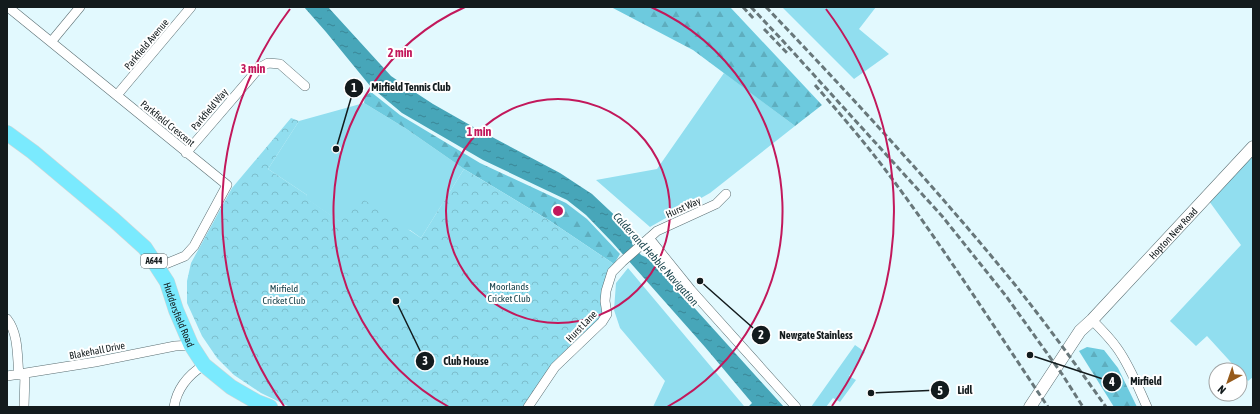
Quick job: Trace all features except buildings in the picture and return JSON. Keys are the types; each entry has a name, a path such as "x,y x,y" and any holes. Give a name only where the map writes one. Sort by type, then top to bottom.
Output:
{"highway":[{"name":"Huddersfield Road","path":"7,133 33,152 145,248 167,282 176,310 192,345 204,364 231,387 257,402 270,407"}],"street":[{"name":"Parkfield Crescent","path":"8,7 227,185 194,246 185,256 158,267"},
{"path":"51,42 80,7"},
{"name":"Parkfield Avenue","path":"117,96 191,7"},
{"name":"Parkfield Way","path":"186,153 259,68 268,64 280,64 306,86"},
{"name":"Hopton New Road","path":"1030,407 1080,331 1092,320 1253,147"},
{"name":"Hurst Way","path":"645,241 657,231 716,204 726,194"},
{"path":"645,241 796,407"},
{"name":"Hurst Lane","path":"528,407 555,367 602,322 607,314 605,301 606,291 612,272 645,241"},
{"path":"7,319 11,324 16,343 22,375 24,407"},
{"path":"1092,320 1117,347 1129,366 1147,407"},
{"name":"Blakehall Drive","path":"7,376 22,375 95,362 175,346 192,345"},
{"path":"174,407 176,396 186,380 194,371 204,364"}],"green space":[{"path":"611,7 730,7 822,105 795,126 693,50"},
{"path":"782,7 876,7 859,29 889,54 854,79"},
{"path":"724,73 795,126 710,193 650,227 596,180 657,169"},
{"path":"371,92 400,115 480,163 566,203 587,219 620,254 614,264 550,221 464,169 405,128 364,103 365,96"},
{"path":"364,103 405,128 464,169 421,238 410,230 342,223 305,198 307,195 268,169 299,121"},
{"path":"291,118 299,121 268,169 307,195 306,198 341,222 360,197 421,238 464,169 550,221 614,264 605,312 599,320 551,365 523,407 290,407 261,393 234,375 217,358 202,336 187,303 187,281 191,263 232,188"},
{"path":"1253,155 1253,377 1248,381 1248,362 1231,362 1207,336 1196,346 1170,321 1241,245 1209,201"},
{"path":"628,268 744,406 743,407 653,407 665,381 620,328 614,310 616,283"},
{"path":"855,345 865,352 849,376 856,380 840,402 833,398 826,407 811,407"},
{"path":"1087,347 1104,350 1118,368 1137,407 1114,407 1079,351"}],"water":[{"path":"304,7 328,7 391,76 433,104 560,173 592,194 625,225 631,233 632,244 641,255 656,262 689,302 784,407 750,407 749,406 752,403 705,347 612,242 586,215 567,200 483,160 402,113 371,87"}],"railway":[{"path":"743,7 754,19"},
{"path":"751,7 942,216 1006,296 1062,374 1083,407"},
{"path":"766,7 894,144 956,214 1016,286 1106,407"},
{"path":"764,29 789,55"},
{"path":"815,85 872,153 911,204 1048,407"}],"place":[{"name":"Mirfield Tennis Club","path":"336,149"},
{"name":"Newgate Stainless","path":"700,281"},
{"name":"Club House","path":"396,301"},
{"name":"Mirfield","path":"1030,355"},
{"name":"Lidl","path":"871,393"}],"water label":[{"name":"Calder and Hebble Navigation","path":"656,259"}],"park label":[{"name":"Moorlands Cricket Club","path":"509,292"},
{"name":"Mirfield Cricket Club","path":"284,294"}]}
